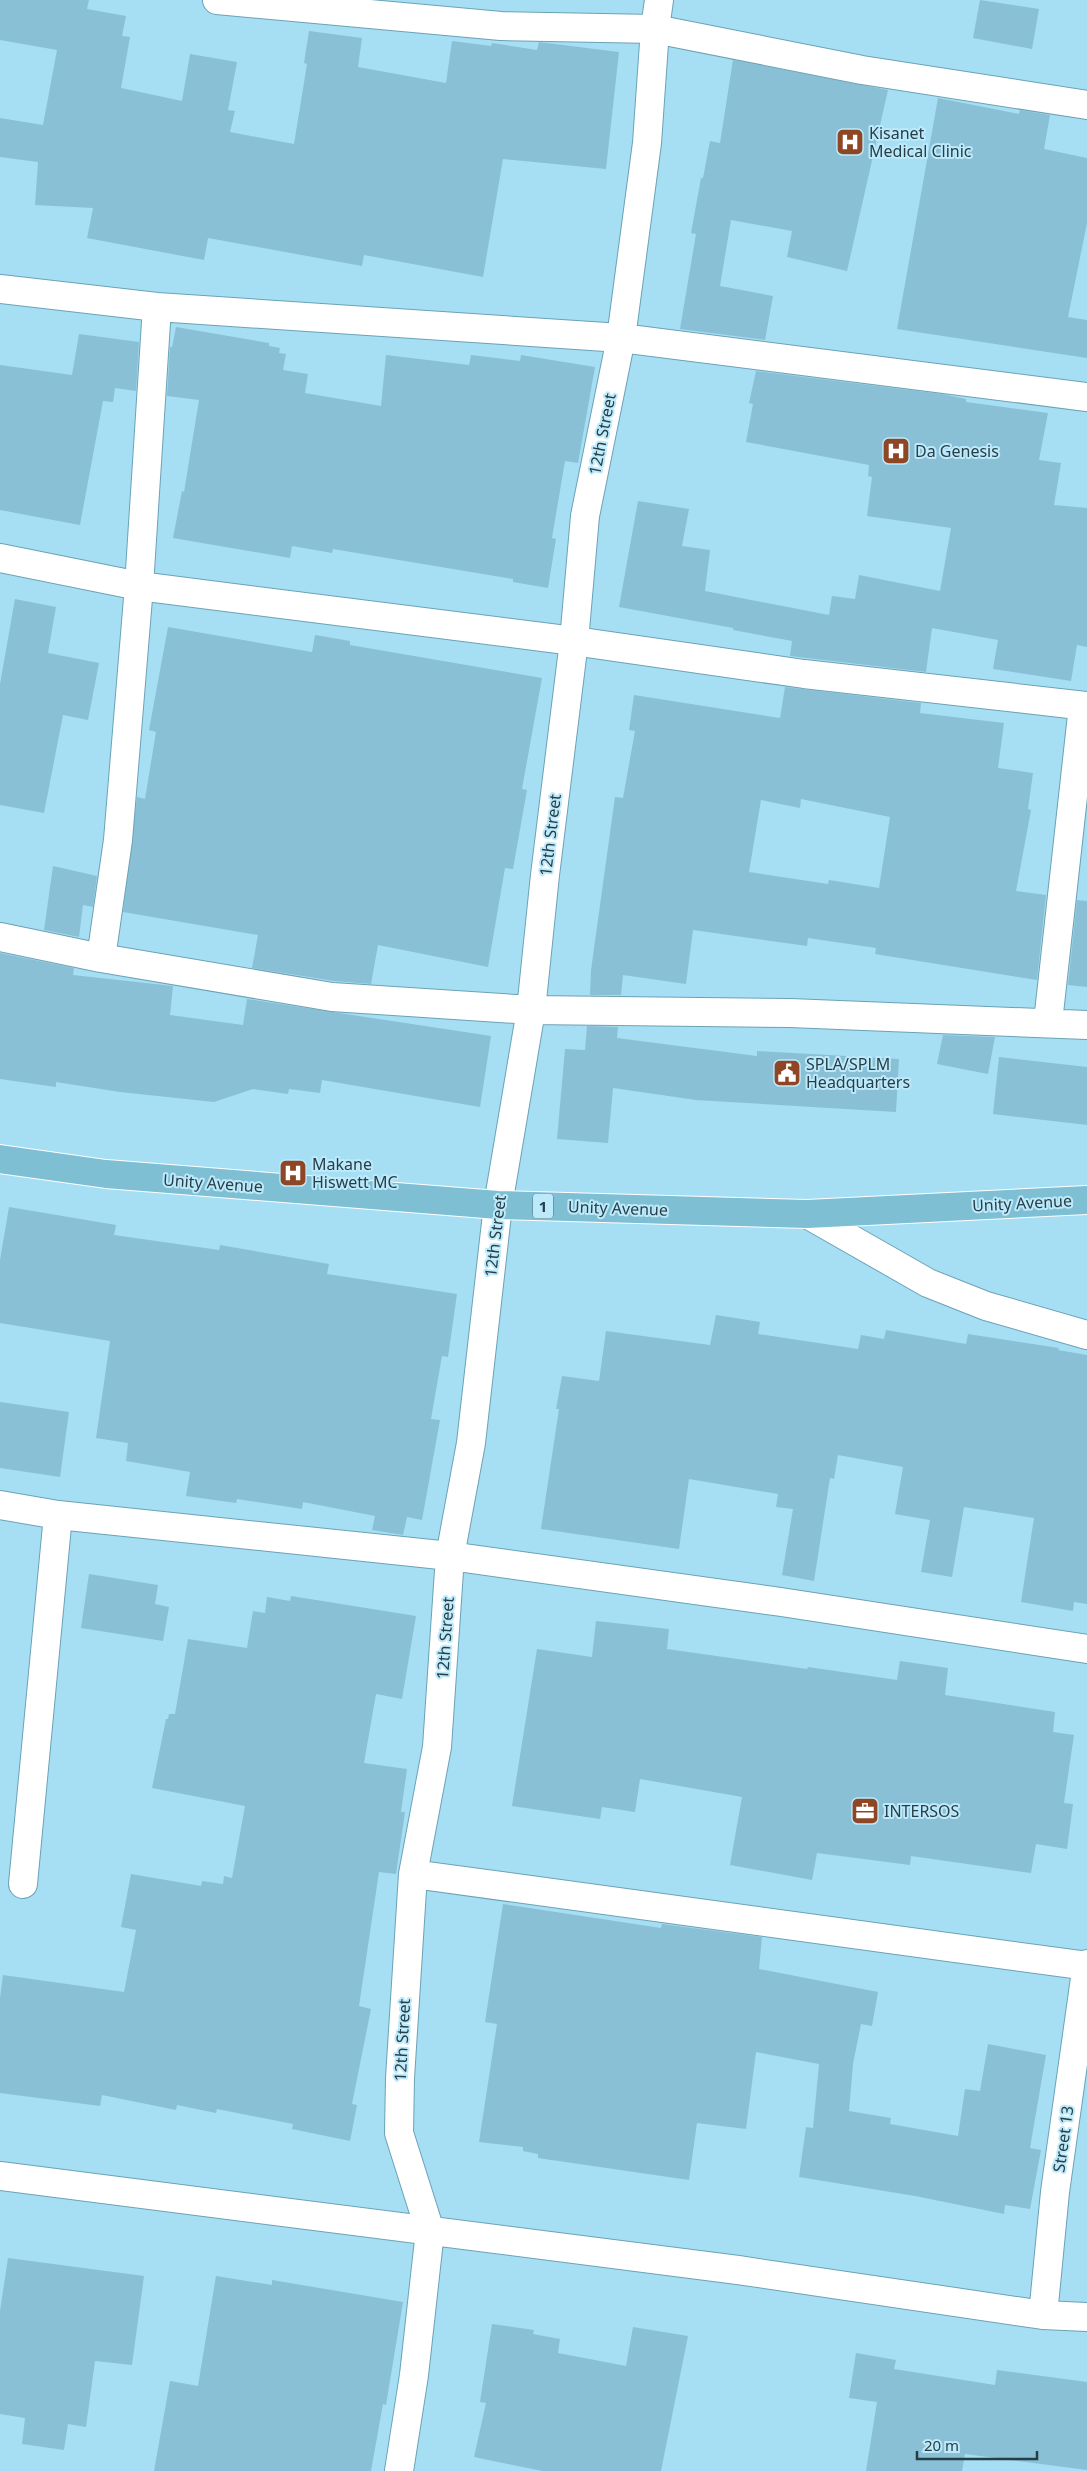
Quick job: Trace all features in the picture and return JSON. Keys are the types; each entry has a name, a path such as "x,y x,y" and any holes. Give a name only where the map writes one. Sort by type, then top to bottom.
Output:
{"main road":[{"name":"Unity Avenue","path":"0,1159 106,1174 498,1205 807,1214 1087,1200"}],"street":[{"path":"217,0 336,13 501,26 655,29 862,70 1087,105"},
{"name":"12th Street","path":"399,2471 414,2376 430,2231 400,2133 400,2078 413,1874 437,1748 450,1556 471,1443 498,1205 531,1010 545,874 574,641 585,516 621,338 647,143 655,29 659,0"},
{"path":"0,289 157,307 621,338 1087,397"},
{"path":"101,958 118,840 139,586 157,307"},
{"path":"0,558 139,586 574,641 804,674 1085,706 1048,1022"},
{"path":"0,937 101,958 332,997 531,1010 790,1012 1087,1025"},
{"path":"807,1214 928,1283 986,1306 1087,1336"},
{"path":"0,1505 58,1516 450,1556 781,1602 1087,1649"},
{"path":"23,1884 58,1516"},
{"path":"413,1874 1087,1966"},
{"name":"Street 13","path":"1043,2314 1055,2192 1087,1966"},
{"path":"0,2176 738,2270 1043,2314 1087,2317"}],"building":[{"path":"0,0 89,0 87,9 126,16 122,36 130,37 121,88 182,101 190,54 237,62 228,110 235,111 230,132 294,144 307,64 304,63 309,31 362,38 358,67 446,83 452,41 491,46 492,43 537,50 539,42 619,52 606,169 503,159 483,277 364,255 362,266 208,238 204,260 87,238 93,208 35,205 38,162 0,157 0,118 43,125 57,50 0,40"},
{"path":"980,0 1039,9 1032,49 973,38"},
{"path":"733,60 888,90 847,271 787,257 792,231 731,220 720,286 773,296 765,340 680,329 696,234 691,233 701,178 703,178 710,141 720,143"},
{"path":"938,98 1019,114 1020,110 1050,115 1044,149 1087,158 1087,223 1068,317 1087,320 1087,358 897,329"},
{"path":"176,327 269,343 269,346 280,348 279,353 286,354 283,370 308,374 305,393 381,406 386,355 469,365 471,355 520,361 521,355 595,367 578,463 565,461 552,538 556,539 548,588 513,582 513,579 333,549 332,553 292,546 290,558 173,538 182,491 184,492 199,400 167,396 170,347 172,347"},
{"path":"79,334 139,342 136,391 115,388 113,402 103,401 80,525 0,510 0,365 72,375"},
{"path":"756,371 942,394 966,399 966,402 1048,413 1039,460 1061,463 1054,505 1087,508 1087,647 1077,645 1071,681 993,669 998,640 932,628 926,672 790,656 792,641 619,607 638,501 689,509 682,546 710,550 705,591 829,615 832,596 855,599 859,575 940,591 951,528 867,516 872,477 868,476 869,465 746,442 753,404 749,403"},
{"path":"15,599 56,607 48,653 99,663 88,720 63,715 44,813 0,805 0,684"},
{"path":"168,627 312,652 315,635 350,641 350,645 542,678 522,789 527,790 513,869 505,868 488,967 378,945 371,984 334,981 252,968 258,935 123,912 137,797 145,799 156,732 149,730"},
{"path":"785,687 921,703 920,713 1004,723 998,768 1033,773 1028,809 1031,810 1016,891 1046,895 1037,980 875,954 876,948 808,938 807,946 693,930 686,984 623,975 621,995 590,995 591,970 615,797 623,798 635,731 629,730 634,695 780,718","holes":["801,799 890,817 879,888 829,880 828,884 749,872 761,800 800,808"]},
{"path":"53,866 97,876 93,907 83,905 79,937 44,930"},
{"path":"1077,900 1087,901 1087,987 1068,985"},
{"path":"0,953 74,968 73,975 173,986 170,1015 243,1025 247,999 491,1036 480,1107 322,1080 320,1093 289,1089 288,1094 253,1089 214,1102 120,1092 56,1082 56,1087 0,1079"},
{"path":"587,1026 618,1027 617,1038 757,1056 757,1051 899,1059 896,1112 696,1100 613,1088 608,1143 557,1139 565,1049 585,1050"},
{"path":"943,1035 995,1037 988,1074 937,1064"},
{"path":"999,1057 1087,1067 1087,1125 993,1114"},
{"path":"9,1207 116,1225 114,1235 219,1250 220,1245 329,1264 327,1274 457,1294 448,1357 442,1356 431,1419 440,1420 422,1520 407,1517 403,1535 372,1530 375,1516 303,1502 302,1509 237,1499 236,1503 186,1496 190,1472 126,1461 128,1443 96,1438 110,1341 0,1323 0,1260"},
{"path":"716,1315 760,1322 758,1334 858,1349 861,1335 884,1339 886,1330 966,1344 968,1334 1059,1348 1058,1350 1087,1355 1087,1604 1074,1602 1073,1611 1021,1602 1034,1518 964,1507 952,1577 921,1572 930,1520 895,1514 903,1467 838,1455 834,1479 830,1478 814,1581 782,1575 793,1509 776,1507 778,1494 689,1479 679,1549 541,1529 559,1409 556,1409 562,1376 599,1381 606,1331 710,1345"},
{"path":"0,1402 69,1412 60,1477 0,1468"},
{"path":"89,1574 158,1585 155,1604 169,1607 163,1641 81,1628"},
{"path":"291,1596 416,1616 402,1699 376,1694 364,1763 407,1769 401,1812 405,1812 396,1874 379,1872 359,2006 371,2009 352,2104 357,2105 350,2141 292,2129 293,2124 217,2109 216,2113 177,2105 176,2110 102,2095 100,2106 0,2093 0,1998 3,1975 124,1992 136,1930 121,1927 131,1874 201,1886 202,1881 223,1884 224,1876 232,1878 245,1806 152,1788 166,1719 168,1719 169,1714 175,1714 188,1639 247,1648 253,1611 265,1613 267,1597 290,1601"},
{"path":"596,1621 669,1629 667,1649 807,1669 808,1667 897,1680 900,1661 948,1668 945,1695 1055,1712 1053,1732 1074,1735 1064,1803 1073,1804 1067,1849 1036,1844 1031,1873 911,1856 910,1865 817,1853 812,1880 730,1865 742,1797 640,1779 635,1812 602,1807 600,1819 512,1806 537,1649 592,1657"},
{"path":"503,1904 661,1928 662,1924 762,1937 759,1969 878,1992 872,2026 861,2024 853,2064 849,2111 891,2118 890,2124 958,2136 965,2089 980,2091 988,2044 1046,2055 1030,2148 1041,2150 1030,2209 1005,2205 1004,2214 915,2196 799,2177 806,2127 813,2128 819,2064 756,2052 746,2129 697,2123 689,2180 538,2158 538,2154 523,2151 523,2147 479,2142 497,2024 485,2022"},
{"path":"8,2258 144,2276 132,2365 95,2361 86,2427 68,2424 64,2450 22,2444 25,2418 0,2414 0,2311"},
{"path":"216,2276 272,2285 272,2280 403,2302 386,2405 383,2404 371,2471 154,2471 170,2381 198,2386"},
{"path":"492,2324 534,2330 533,2334 560,2339 558,2353 626,2366 633,2327 688,2336 661,2471 542,2471 474,2457 486,2403 480,2402"},
{"path":"856,2353 896,2360 894,2369 995,2385 997,2370 1087,2382 1087,2470 965,2454 962,2471 866,2471 877,2402 849,2398"}],"place":[{"name":"Kisanet Medical Clinic","path":"850,142"},
{"name":"Da Genesis","path":"896,451"},
{"name":"SPLA/SPLM Headquarters","path":"787,1073"},
{"name":"Makane Hiswett MC","path":"293,1173"},
{"name":"INTERSOS","path":"865,1811"}]}
